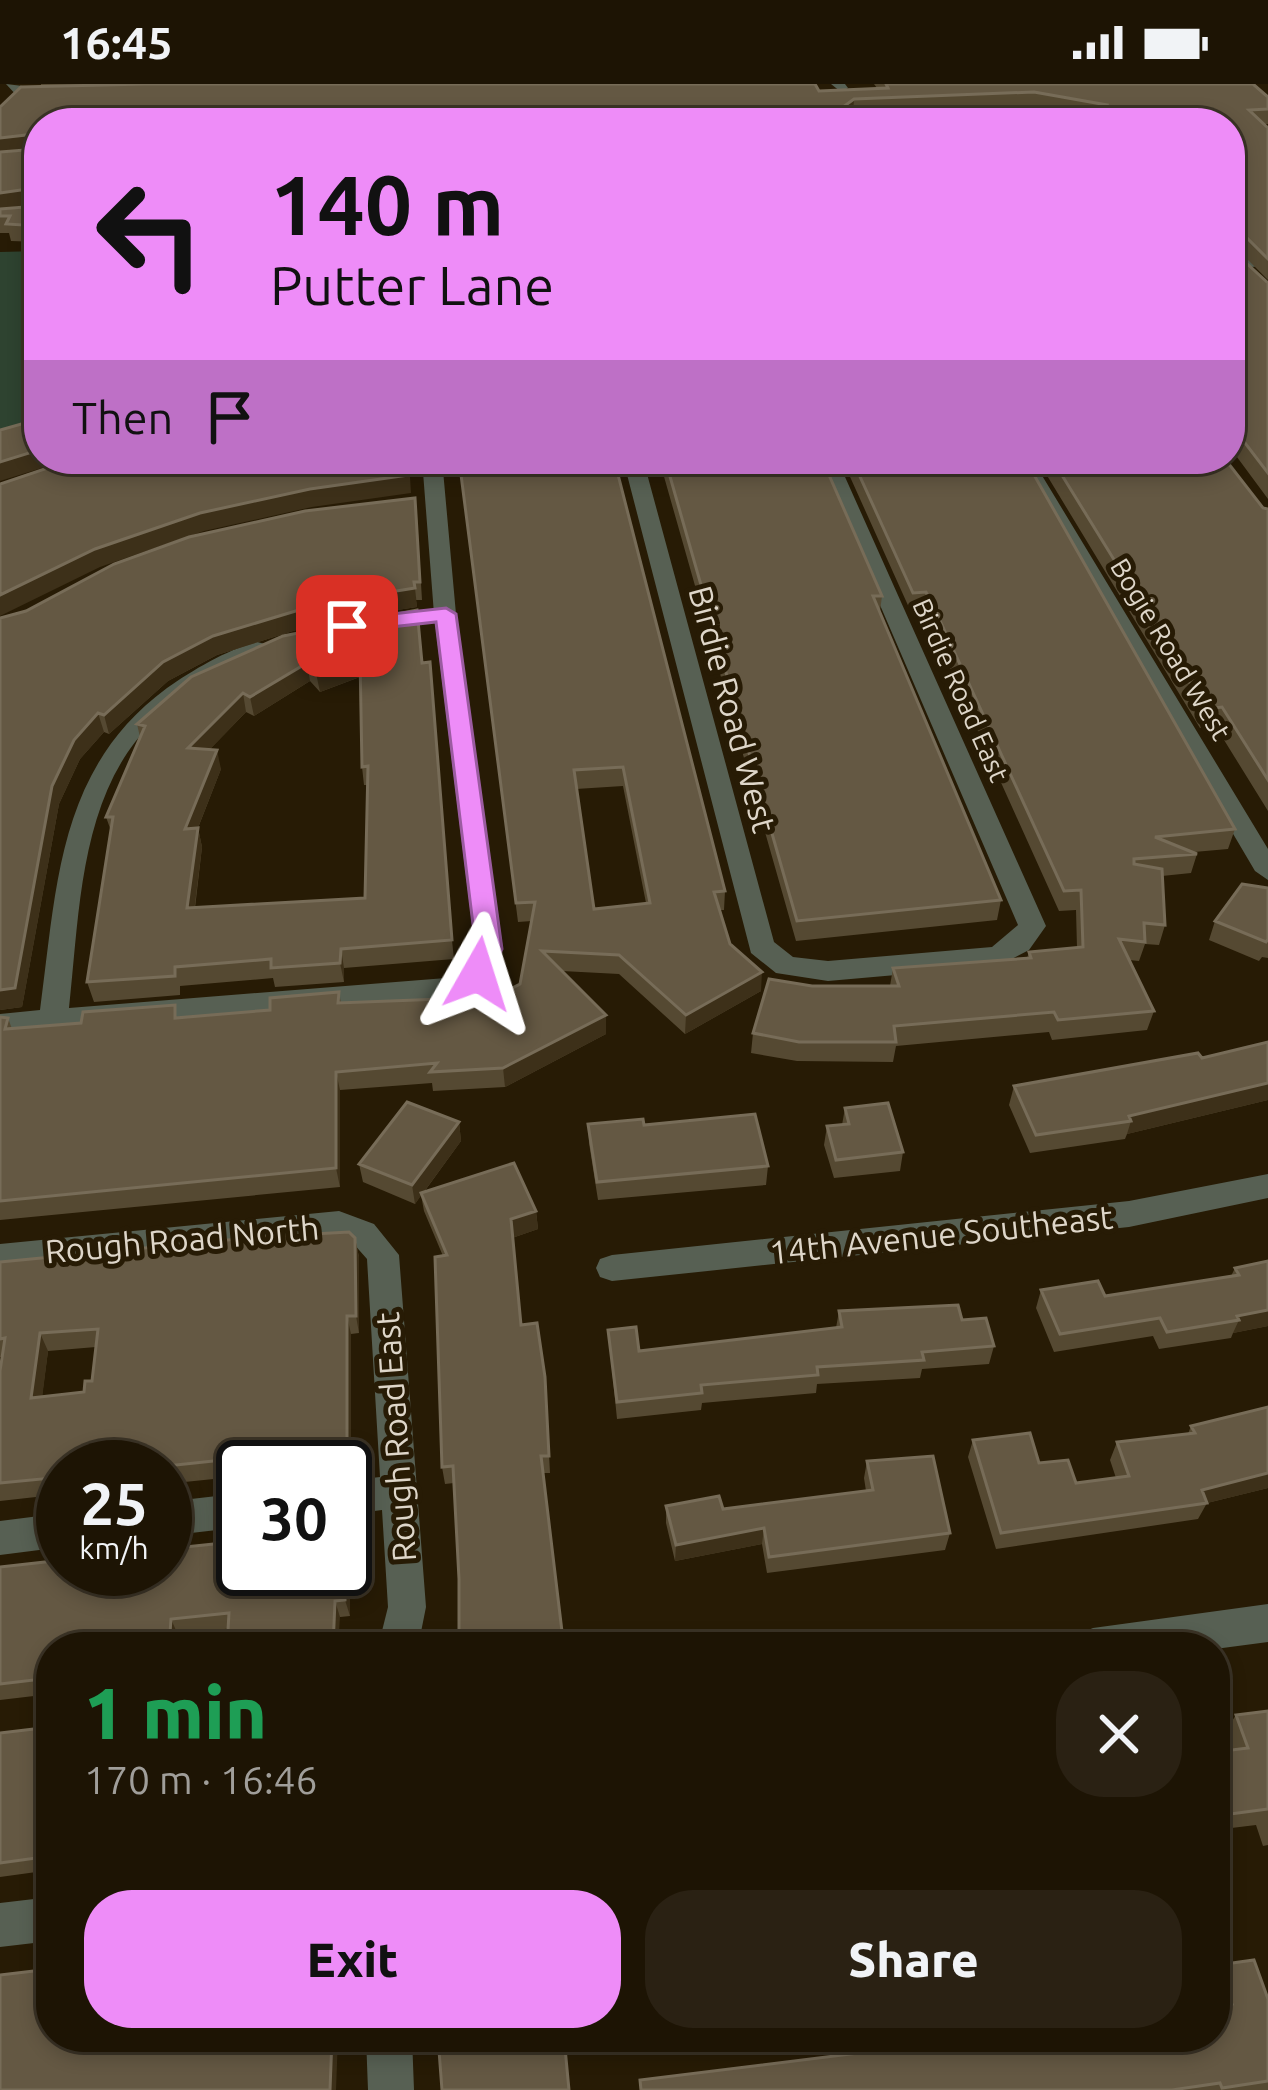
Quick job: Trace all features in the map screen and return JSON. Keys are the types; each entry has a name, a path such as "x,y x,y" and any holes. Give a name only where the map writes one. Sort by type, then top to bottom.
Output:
{"street":[{"path":"15,89 84,93"},
{"path":"0,1024 451,988 478,974 489,949 434,615 427,502 430,474"},
{"name":"Birdie Road West","path":"636,474 761,946 786,966 828,971 998,956 1019,944"},
{"name":"Birdie Road East","path":"833,474 1032,926 1019,944"},
{"name":"Bogie Road West","path":"1031,474 1268,871"},
{"path":"53,1020 84,807 108,760 144,713 196,674 281,641"},
{"name":"14th Avenue Southeast","path":"612,1268 1129,1214 1268,1186"},
{"name":"Rough Road North","path":"0,1257 339,1224 363,1233"},
{"name":"Rough Road East","path":"363,1233 383,1256 407,1607 401,1632"},
{"path":"372,1495 398,1492"},
{"path":"0,1538 36,1533"},
{"path":"1202,1632 1268,1623"},
{"path":"0,1925 36,1921"},
{"path":"390,2052 391,2090"}],"green space":[{"path":"24,251 24,426 0,434 0,252"}],"building":[{"path":"145,84 815,84 819,91 888,88 886,84 1253,84 1268,97 1268,109 1249,110 1268,128 1268,259 1245,236 1245,108 1106,108 1034,92 854,99 844,108 24,108 24,135 0,138 0,107 21,87"},
{"path":"24,150 24,190 0,193 0,152"},
{"path":"24,207 24,225 6,224 10,216 0,216 0,209"},
{"path":"1245,262 1268,283 1268,473 1245,443"},
{"path":"24,423 24,455 0,462 0,430"},
{"path":"30,474 409,475 310,489 200,513 95,549 0,595 0,484"},
{"path":"461,474 618,474 725,891 714,892 730,944 762,972 686,1015 619,955 542,951 606,1015 503,1068 430,1072 437,1063 336,1072 336,1168 0,1201 0,1017 8,1018 5,1029 81,1023 83,1012 175,1005 175,1018 270,1010 270,998 339,992 338,1003 495,997 520,984 535,902 516,903","holes":["623,767 650,903 594,909 574,770"]},
{"path":"669,474 829,474 882,596 873,596 1001,900 797,921"},
{"path":"859,474 1034,474 1235,829 1155,837 1197,854 1134,859 1134,864 1162,869 1165,925 1144,923 1145,942 1119,939 1154,1011 1058,1020 1054,1012 894,1026 896,1042 799,1042 753,1033 769,979 812,986 899,986 893,968 1031,958 1029,952 1083,947 1081,890 1064,891 926,592 913,593"},
{"path":"1061,474 1237,474 1268,509 1268,780 1222,707 1206,709"},
{"path":"415,498 420,582 414,582 415,588 322,603 213,636 163,662 104,715 98,713 74,740 52,786 15,988 0,990 0,618 26,611 114,564 189,537 305,511"},
{"path":"417,610 422,663 430,662 452,940 341,949 340,963 271,968 271,959 175,967 175,976 87,982 113,817 106,817 145,726 137,724 191,677 283,636","holes":["360,657 362,767 368,766 365,898 187,908 198,828 185,829 217,750 188,748 243,693 250,697 307,663 316,673"]},
{"path":"1242,884 1268,888 1266,942 1215,921"},
{"path":"1268,1042 1268,1083 1129,1116 1131,1121 1036,1135 1014,1086 1198,1053 1202,1058"},
{"path":"407,1102 459,1122 412,1185 359,1164"},
{"path":"888,1103 903,1152 836,1160 827,1126 849,1124 845,1108"},
{"path":"755,1114 768,1166 597,1182 588,1124 643,1119 644,1125"},
{"path":"514,1163 536,1211 511,1219 521,1325 537,1323 545,1377 549,1456 541,1456 562,1632 459,1632 453,1466 442,1467 435,1257 447,1255 421,1193"},
{"path":"349,1232 355,1238 356,1316 347,1316 347,1440 216,1440 216,1461 192,1463 192,1440 36,1440 36,1480 0,1483 0,1371 5,1338 0,1339 0,1262","holes":["98,1329 92,1381 85,1381 84,1392 31,1398 40,1333"]},
{"path":"1268,1261 1268,1310 1167,1332 1160,1318 1060,1334 1041,1290 1098,1281 1105,1296 1239,1275 1235,1268"},
{"path":"958,1305 962,1320 986,1318 994,1346 922,1352 924,1360 817,1367 818,1375 701,1385 702,1393 617,1402 608,1330 636,1327 639,1351 842,1327 839,1311"},
{"path":"1268,1407 1268,1473 1202,1490 1207,1503 1001,1533 973,1440 1030,1433 1039,1463 1068,1460 1076,1483 1129,1476 1117,1442 1195,1433 1191,1426"},
{"path":"933,1456 950,1533 769,1557 764,1528 676,1545 666,1506 719,1496 723,1509 873,1490 867,1461"},
{"path":"216,1544 216,1596 345,1596 335,1601 334,1632 228,1632 229,1613 171,1619 170,1632 36,1632 36,1680 0,1684 0,1567 36,1563 36,1596 192,1596 192,1546"},
{"path":"1268,1711 1268,1809 1230,1814 1230,1750 1248,1748 1236,1715"},
{"path":"36,1729 36,1858 0,1863 0,1733"},
{"path":"1254,1960 1268,1999 1268,2081 1172,2090 641,2090 640,2080 866,2052 1230,2052 1230,1963"},
{"path":"36,1971 36,2052 331,2052 330,2090 0,2090 0,1975"},
{"path":"439,2052 565,2052 569,2090 442,2090"}],"route":[{"path":"347,626 446,614 489,949 478,974"}]}
